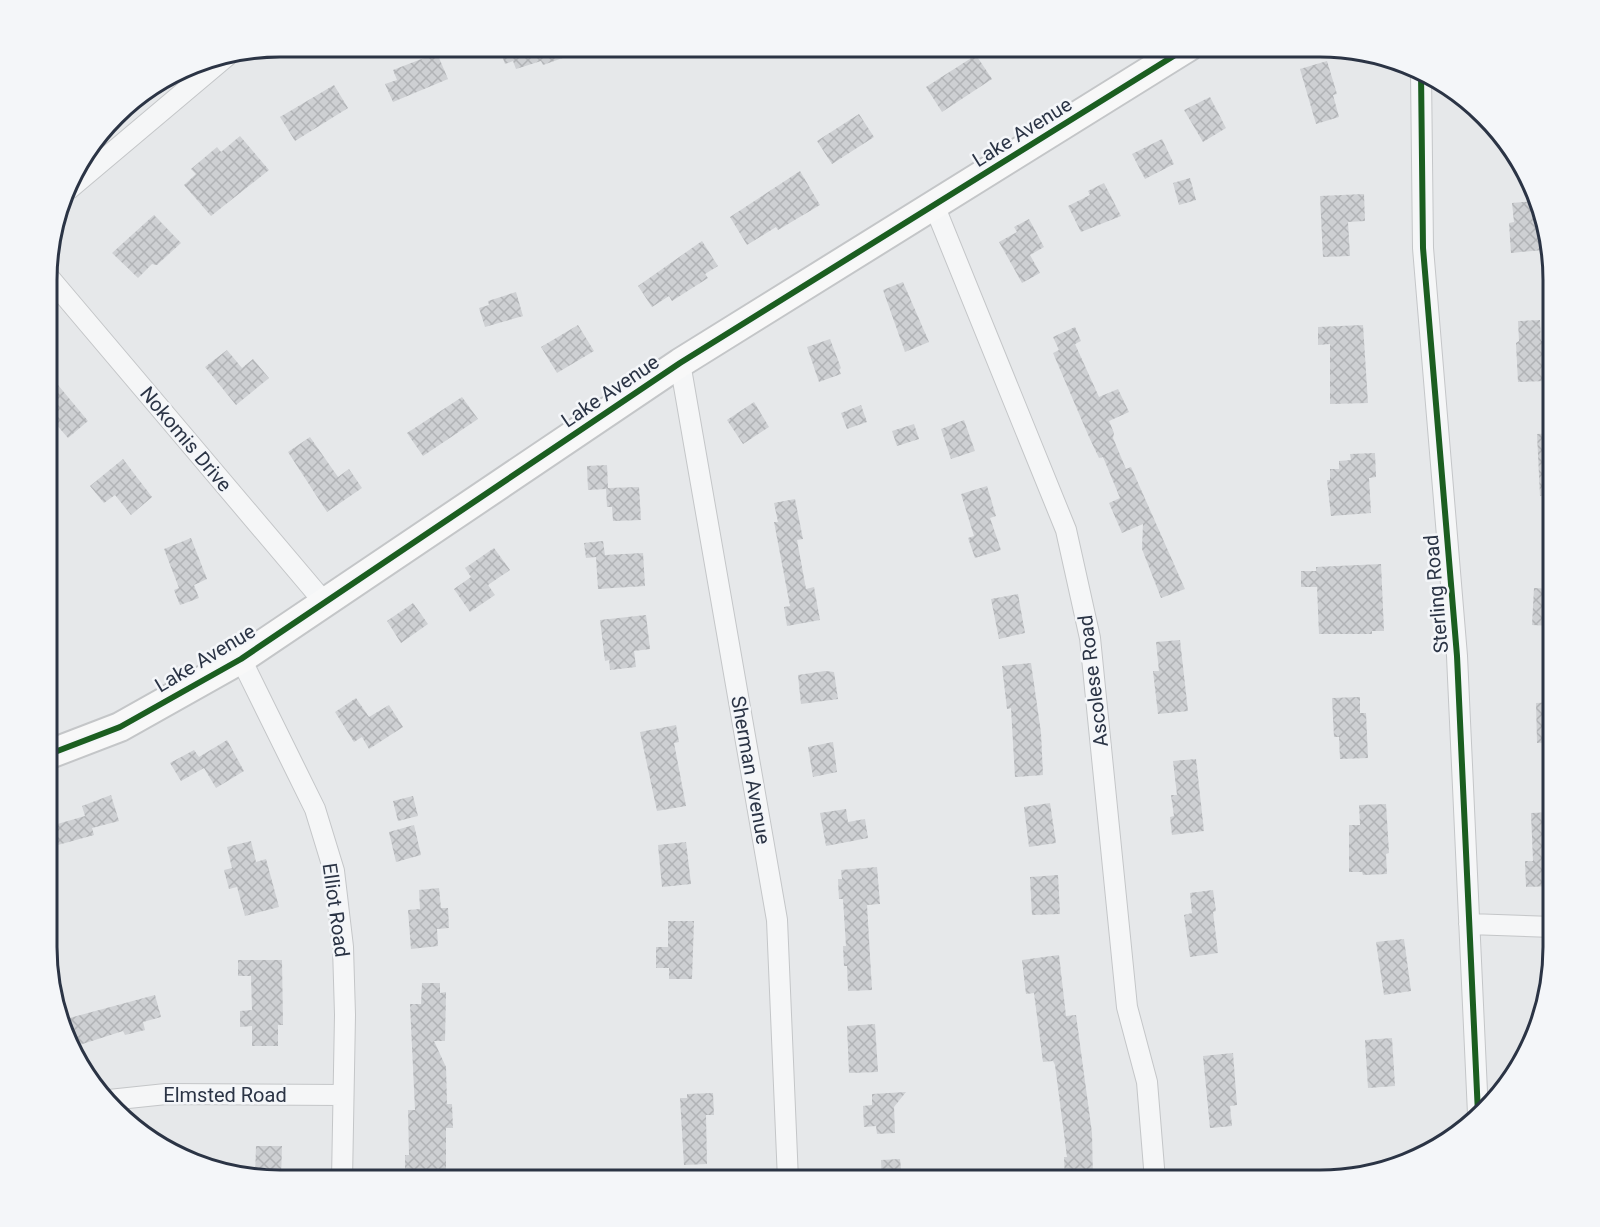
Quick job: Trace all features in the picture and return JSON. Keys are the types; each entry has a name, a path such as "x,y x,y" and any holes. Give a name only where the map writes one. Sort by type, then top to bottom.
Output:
{"street":[{"name":"Lake Avenue","path":"57,751 120,727 241,659 680,363 1172,57"},
{"path":"81,179 213,68"},
{"name":"Sterling Road","path":"1421,81 1423,248 1458,656 1478,1105"},
{"name":"Ascolese Road","path":"934,206 1066,530 1077,568 1090,638 1127,1007 1147,1082 1154,1170"},
{"name":"Nokomis Drive","path":"57,287 324,602"},
{"name":"Sherman Avenue","path":"680,363 777,920 788,1170"},
{"name":"Elliot Road","path":"241,659 315,809 334,872 344,958 342,1170"},
{"path":"1468,924 1543,927"},
{"name":"Elmsted Road","path":"117,1099 166,1094 343,1095"}],"building":[{"path":"427,57 439,57 448,79 393,102 385,84 397,80 393,70"},
{"path":"503,57 566,57 543,65 541,61 516,69 513,61 505,64"},
{"path":"973,57 977,57 992,79 942,112 926,87"},
{"path":"1327,61 1337,94 1333,95 1339,117 1316,124 1300,69"},
{"path":"334,85 348,108 295,141 280,117"},
{"path":"1210,97 1226,128 1203,142 1184,110"},
{"path":"859,114 874,137 832,164 817,141"},
{"path":"240,136 269,170 211,216 184,185 196,174 191,169 217,147 221,152"},
{"path":"1162,139 1174,164 1145,179 1132,154"},
{"path":"800,171 820,205 778,230 776,227 747,245 730,217"},
{"path":"1190,178 1196,200 1179,205 1173,183"},
{"path":"1104,183 1121,216 1081,232 1068,206 1090,195 1088,191"},
{"path":"1364,194 1365,221 1348,222 1350,256 1323,257 1320,196"},
{"path":"1529,202 1541,250 1511,253 1509,223 1514,222 1512,203"},
{"path":"154,215 181,243 157,265 152,264 138,278 112,253"},
{"path":"1029,219 1044,247 1030,255 1040,273 1022,283 999,242 1017,232 1014,227"},
{"path":"702,241 718,266 705,274 708,278 672,301 669,296 652,307 638,286"},
{"path":"903,282 929,342 905,352 883,290"},
{"path":"516,292 523,316 485,327 479,308 489,305 488,301"},
{"path":"1540,320 1541,341 1543,341 1543,381 1518,382 1516,343 1519,341 1518,321"},
{"path":"578,325 594,351 557,373 541,347"},
{"path":"1363,325 1368,403 1330,404 1330,344 1318,345 1318,327"},
{"path":"1075,327 1081,341 1075,344 1099,397 1118,389 1129,412 1109,421 1114,433 1113,438 1126,469 1131,467 1185,589 1161,598 1142,549 1143,524 1122,533 1109,503 1120,498 1103,457 1099,458 1089,437 1053,353 1059,350 1053,337"},
{"path":"830,339 841,374 819,382 807,347"},
{"path":"227,350 242,368 253,359 269,378 236,405 205,367"},
{"path":"57,384 88,421 68,438 57,425"},
{"path":"462,397 478,419 423,456 407,433"},
{"path":"754,402 769,427 743,444 727,420"},
{"path":"861,405 867,422 847,429 841,413"},
{"path":"964,420 975,451 951,459 941,429"},
{"path":"914,424 919,439 897,446 892,431"},
{"path":"1537,434 1543,434 1543,496 1540,496"},
{"path":"310,437 338,477 349,469 362,488 327,512 288,452"},
{"path":"1375,453 1376,477 1369,478 1371,513 1331,516 1327,480 1330,480 1330,469 1339,469 1339,461 1351,460 1350,454"},
{"path":"123,459 152,497 131,515 115,495 104,503 90,486"},
{"path":"607,465 608,488 639,487 641,520 613,521 612,507 607,507 606,489 588,490 587,466"},
{"path":"987,486 996,516 990,518 1001,550 975,558 968,538 974,536 961,494"},
{"path":"795,499 803,539 797,540 806,589 814,587 820,620 787,626 784,607 790,606 774,522 778,522 774,503"},
{"path":"191,538 207,579 194,585 199,598 180,605 174,590 179,588 164,549"},
{"path":"603,541 605,555 643,553 645,586 598,589 596,557 586,558 584,543"},
{"path":"494,548 510,570 488,585 495,595 470,612 454,589 471,577 465,568"},
{"path":"1381,564 1384,631 1372,631 1372,634 1319,634 1317,587 1301,587 1301,571 1316,571 1316,567"},
{"path":"1534,588 1543,588 1543,626 1532,625"},
{"path":"1018,594 1025,633 999,639 991,599"},
{"path":"413,603 428,624 401,643 387,621"},
{"path":"646,615 650,649 634,651 636,667 610,670 609,660 605,661 600,620"},
{"path":"1180,640 1188,711 1158,714 1153,671 1159,671 1156,642"},
{"path":"1031,663 1041,733 1043,775 1015,777 1011,708 1007,709 1002,666"},
{"path":"834,672 838,699 801,704 798,675"},
{"path":"1360,697 1360,713 1366,713 1368,758 1340,759 1339,737 1334,737 1332,698"},
{"path":"356,698 369,717 389,705 403,727 369,749 362,737 354,742 335,712"},
{"path":"1536,703 1543,703 1543,743 1537,743"},
{"path":"676,725 679,742 674,743 686,806 657,811 640,732"},
{"path":"227,740 244,771 216,788 204,768 181,781 170,763 194,750 199,757"},
{"path":"833,742 837,772 813,777 808,747"},
{"path":"1196,759 1204,831 1172,835 1170,817 1174,816 1171,795 1177,795 1173,761"},
{"path":"111,795 119,821 92,828 94,835 57,845 57,824 85,816 82,806"},
{"path":"413,796 418,816 398,821 393,801"},
{"path":"1050,803 1056,843 1029,847 1024,807"},
{"path":"1386,804 1389,853 1386,854 1387,874 1363,875 1362,872 1349,872 1349,825 1360,825 1359,805"},
{"path":"846,809 848,822 865,819 868,838 826,846 820,813"},
{"path":"1543,812 1543,886 1526,887 1525,861 1533,861 1531,813"},
{"path":"414,825 421,855 396,862 389,832"},
{"path":"251,841 256,862 266,859 279,907 245,916 237,887 229,889 224,870 232,868 227,847"},
{"path":"686,842 691,884 662,887 658,845"},
{"path":"877,867 880,904 867,905 872,990 848,991 847,966 844,966 843,946 846,946 843,899 839,899 838,879 842,879 841,870"},
{"path":"1058,875 1060,914 1032,915 1030,877"},
{"path":"439,888 441,908 448,908 449,928 437,929 438,946 411,949 408,910 420,909 419,890"},
{"path":"1213,890 1218,953 1190,957 1184,915 1192,913 1190,893"},
{"path":"668,921 694,921 692,979 669,979 669,968 656,968 656,947 668,947"},
{"path":"1404,939 1411,991 1384,995 1376,942"},
{"path":"1059,955 1066,1016 1076,1015 1092,1133 1093,1170 1065,1170 1064,1157 1067,1157 1055,1065 1053,1061 1043,1062 1034,993 1026,994 1022,960"},
{"path":"238,960 282,960 283,1025 278,1025 278,1046 252,1046 252,1026 240,1027 240,1011 252,1010 251,976 238,976"},
{"path":"422,983 440,983 440,993 446,992 445,1041 434,1041 446,1067 447,1104 452,1104 453,1128 446,1128 446,1170 405,1170 405,1155 409,1155 408,1110 415,1110 410,1004 421,1004"},
{"path":"155,995 161,1017 143,1022 145,1030 125,1035 123,1031 80,1045 69,1018"},
{"path":"875,1024 878,1072 849,1073 847,1026"},
{"path":"1392,1038 1395,1086 1368,1088 1365,1040"},
{"path":"1233,1053 1237,1105 1230,1106 1232,1126 1210,1128 1203,1056"},
{"path":"906,1092 894,1107 895,1133 877,1134 876,1126 864,1127 863,1106 872,1105 872,1094"},
{"path":"713,1093 714,1115 706,1115 707,1164 684,1165 680,1098 687,1098 687,1094"},
{"path":"256,1146 282,1146 281,1170 255,1169"},
{"path":"900,1159 901,1170 882,1170 881,1160"}],"cycle path":[{"path":"57,751 120,727 241,659 680,363 1172,57"},
{"path":"1421,81 1423,248 1457,656 1478,1105"}]}
